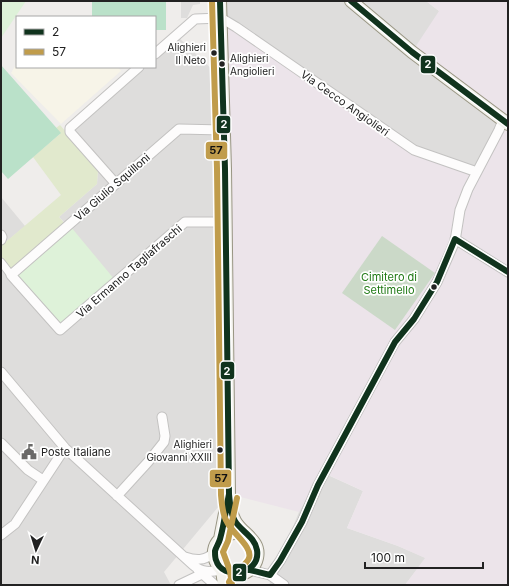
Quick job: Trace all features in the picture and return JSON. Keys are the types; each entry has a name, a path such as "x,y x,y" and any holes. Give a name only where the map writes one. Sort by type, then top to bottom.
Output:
{"main road":[{"path":"220,1 226,222 229,494 232,515 238,526 252,538 258,551 255,565 246,572 236,585"},
{"path":"351,1 412,52 507,123"},
{"path":"220,539 229,494"},
{"path":"246,534 239,532 226,534 220,539 214,551 217,564 222,570 232,574 246,572"},
{"path":"222,570 224,585"}],"street":[{"path":"156,53 195,19 221,18"},
{"name":"Via Cecco Angiolieri","path":"221,18 414,150 477,172"},
{"path":"156,45 165,45"},
{"path":"116,184 70,129 134,69"},
{"path":"270,575 280,561 302,522 318,485 395,342 414,319 437,282 456,239 460,210 468,189 500,130 507,123"},
{"name":"Via Giulio Squilloni","path":"12,275 179,129 223,130"},
{"name":"Via Ermanno Tagliafraschi","path":"12,275 60,330 185,222 226,222"},
{"path":"1,235 1,240"},
{"path":"456,239 508,272"},
{"path":"1,262 12,275"},
{"path":"1,372 65,448 215,585"},
{"path":"116,496 148,462 164,442 165,436 162,417"},
{"path":"1,443 28,470 43,480"},
{"path":"1,535 15,524 65,448"},
{"path":"178,551 190,559 202,560 209,557 214,551"},
{"path":"179,585 199,571 205,572 222,570"},
{"path":"246,572 270,575 284,585"}],"shaded area":[{"path":"181,1 200,1 200,4 193,5 187,18 181,18"},
{"path":"220,1 426,1 439,11 503,120 477,172 414,150 221,18"},
{"path":"426,1 508,1 508,585 405,585 425,558 398,546 347,528 363,491 322,472 299,512 229,494 221,18 414,150 477,172 503,120 412,52 439,11"},
{"path":"175,34 222,79 229,494 164,572 171,585 1,585 1,258 12,270 66,224 59,217 97,184 98,170 64,130 136,68 156,68 156,50"},
{"path":"16,65 16,68 119,68 121,71 61,124 11,73"},
{"path":"1,197 25,226 1,246"},
{"path":"321,472 363,491 347,528 398,546 426,558 405,585 269,585 299,512"}],"green space":[{"path":"1,1 26,1 1,38"},
{"path":"92,1 166,1 166,30 156,30 156,16 92,16"},
{"path":"1,65 61,133 8,179 1,171"},
{"path":"60,125 98,170 97,184 59,217 66,225 12,271 1,258 1,246 61,195 33,157 60,134 56,128"},
{"path":"71,227 115,280 62,325 17,276 17,274"},
{"name":"Cimitero di Settimello","path":"382,236 435,273 395,330 342,293"}],"transit line":[{"name":"57","path":"212,1 217,169 221,495 222,509 225,519 248,549 249,554 248,561 231,578 229,582"},
{"name":"2","path":"220,1 225,169 229,494"},
{"name":"2","path":"351,1 412,52 508,124"},
{"name":"2","path":"250,570 270,575 280,561 302,522 318,485 395,342 414,319 437,282 455,239 508,272"},
{"name":"2","path":"229,494 230,508 233,518 254,541 257,550 257,558 253,565 247,570 233,573 220,567 215,557 215,551 220,540 229,494"},
{"name":"57","path":"232,585 230,571 223,552 228,541 237,498"}],"place":[{"name":"Alighieri Il Neto","path":"214,53"},
{"name":"Alighieri Angiolieri","path":"222,64"},
{"name":"Alighieri Giovanni XXIII","path":"220,450"},
{"name":"Poste Italiane","path":"29,452"}]}
